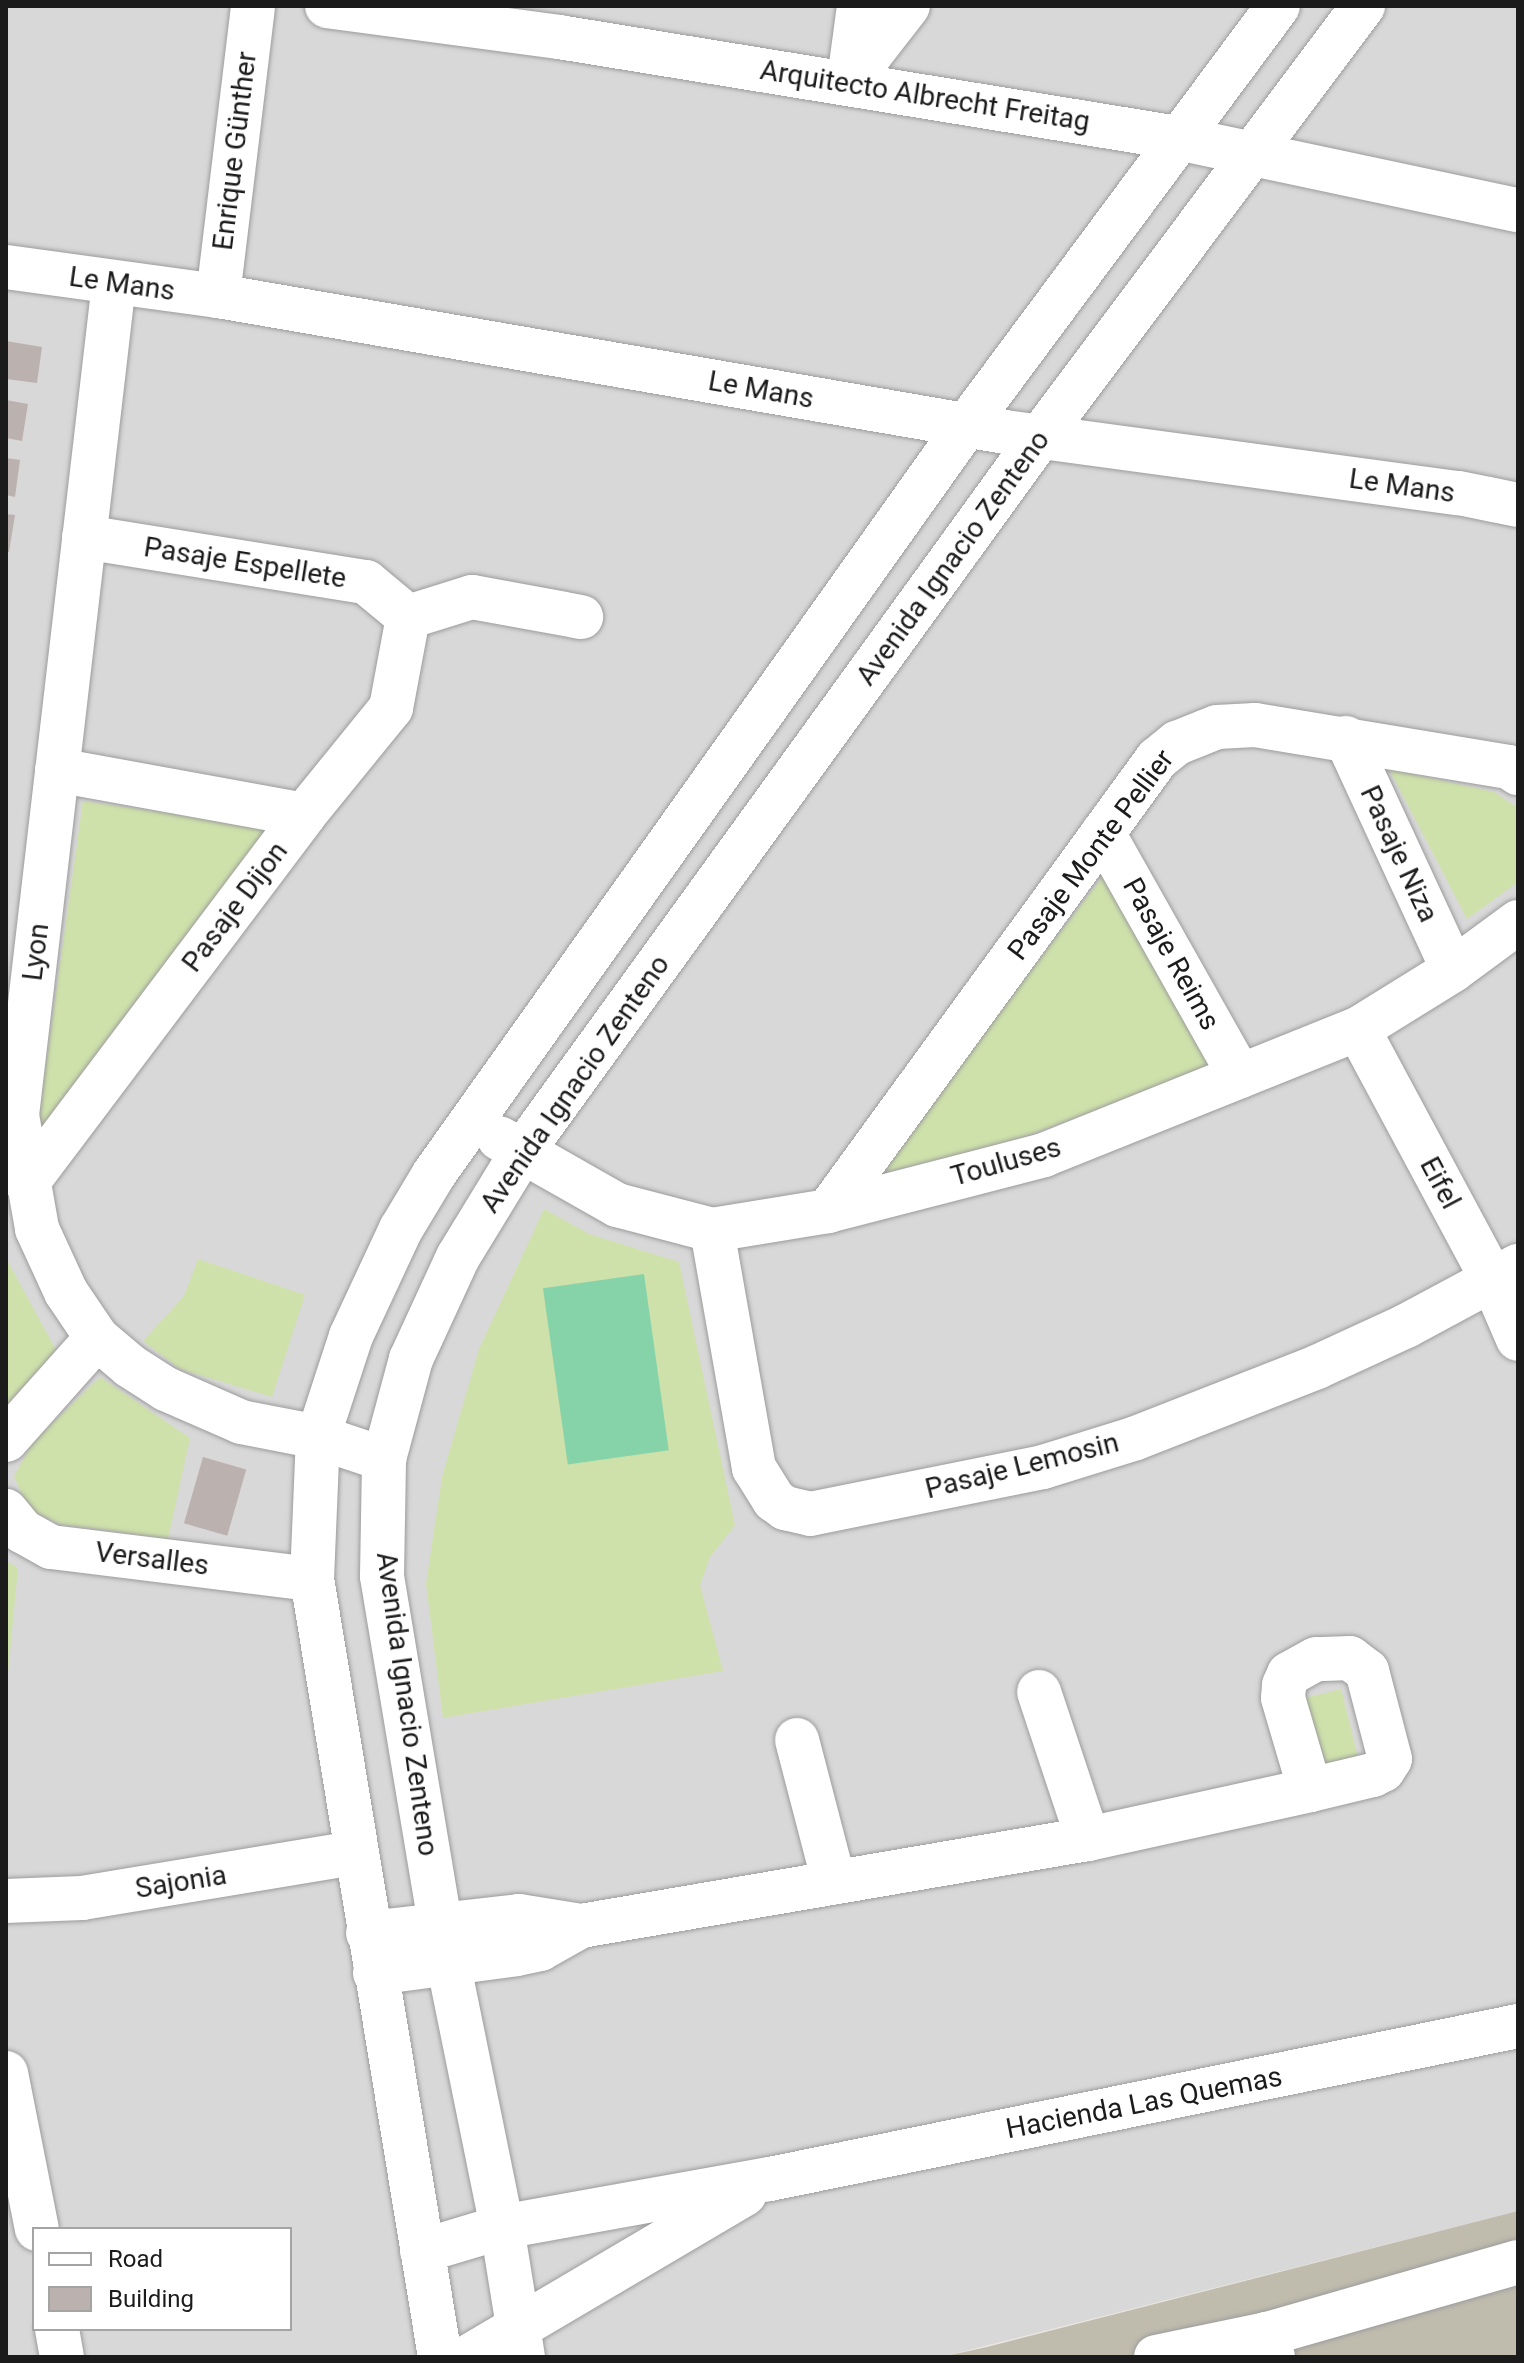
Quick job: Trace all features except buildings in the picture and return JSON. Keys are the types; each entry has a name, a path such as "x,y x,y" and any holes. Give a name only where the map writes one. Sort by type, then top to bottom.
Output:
{"street":[{"name":"Enrique Günther","path":"218,296 253,6"},
{"name":"Arquitecto Albrecht Freitag","path":"327,6 562,22 849,82 1178,138 1518,210"},
{"path":"849,82 859,6"},
{"path":"849,82 908,6"},
{"path":"440,2357 312,1579 318,1437 346,1348 372,1287 428,1185 472,1121 966,426 1278,6"},
{"name":"Avenida Ignacio Zenteno","path":"521,2342 502,2227 444,1943 382,1576 384,1459 411,1359 430,1311 488,1204 522,1152 1040,437 1363,6"},
{"name":"Le Mans","path":"6,267 218,296 966,426 1459,493 1518,505"},
{"name":"Lyon","path":"114,283 17,1115 37,1229 66,1292 97,1338 130,1366 204,1409 253,1426 318,1437 384,1459"},
{"name":"Pasaje Espellete","path":"84,537 366,582 408,617"},
{"path":"408,617 472,597 581,617"},
{"name":"Pasaje Dijon","path":"27,1183 304,815 391,708 408,617"},
{"name":"Pasaje Monte Pellier","path":"828,1211 1157,759 1199,732 1236,724 1255,725 1509,767 1518,773"},
{"name":"Pasaje Niza","path":"1346,738 1453,970"},
{"path":"57,770 304,815"},
{"name":"Pasaje Reims","path":"1103,833 1240,1076"},
{"name":"Touluses","path":"472,1121 617,1205 712,1230 828,1211 1044,1155 1358,1029 1453,970 1518,922"},
{"name":"Eifel","path":"1358,1029 1505,1273 1518,1339"},
{"name":"Pasaje Lemosin","path":"712,1230 758,1480 785,1508 810,1514 1043,1467 1136,1438 1317,1367 1505,1273"},
{"path":"6,1440 97,1338"},
{"name":"Versalles","path":"6,1511 22,1531 51,1547 312,1579"},
{"path":"1039,1692 1088,1839"},
{"path":"797,1740 834,1882"},
{"path":"372,1953 444,1943 540,1949 581,1926 1088,1839 1310,1790"},
{"name":"Sajonia","path":"6,1901 82,1898 355,1853"},
{"name":"Hacienda Las Quemas","path":"422,2251 502,2227 770,2179 1518,2026"},
{"path":"6,2073 37,2227"},
{"path":"468,2357 521,2342 770,2179"},
{"path":"1156,2357 1270,2346 1518,2262"},
{"path":"57,2331 62,2357"}],"shaded area":[{"path":"6,6 1518,6 1518,2211 941,2357 6,2357"},
{"path":"1518,2211 1518,2357 941,2357 987,2347"}],"green space":[{"path":"1389,769 1494,792 1518,808 1518,882 1467,919"},
{"path":"83,801 269,828 36,1134"},
{"path":"1106,872 1219,1064 1005,1144 875,1175"},
{"path":"544,1209 589,1234 679,1262 735,1525 710,1557 700,1585 723,1671 443,1718 426,1584 442,1477 479,1349"},
{"path":"6,1258 56,1350 6,1406"},
{"path":"198,1259 305,1295 272,1397 180,1369 143,1341 184,1296"},
{"path":"644,1274 669,1450 568,1464 543,1288"},
{"path":"100,1377 190,1438 168,1539 60,1524 28,1509 14,1476 33,1442"},
{"path":"6,1561 18,1568 7,1684 6,1684"},
{"path":"1341,1689 1361,1768 1310,1780 1291,1702"}]}
